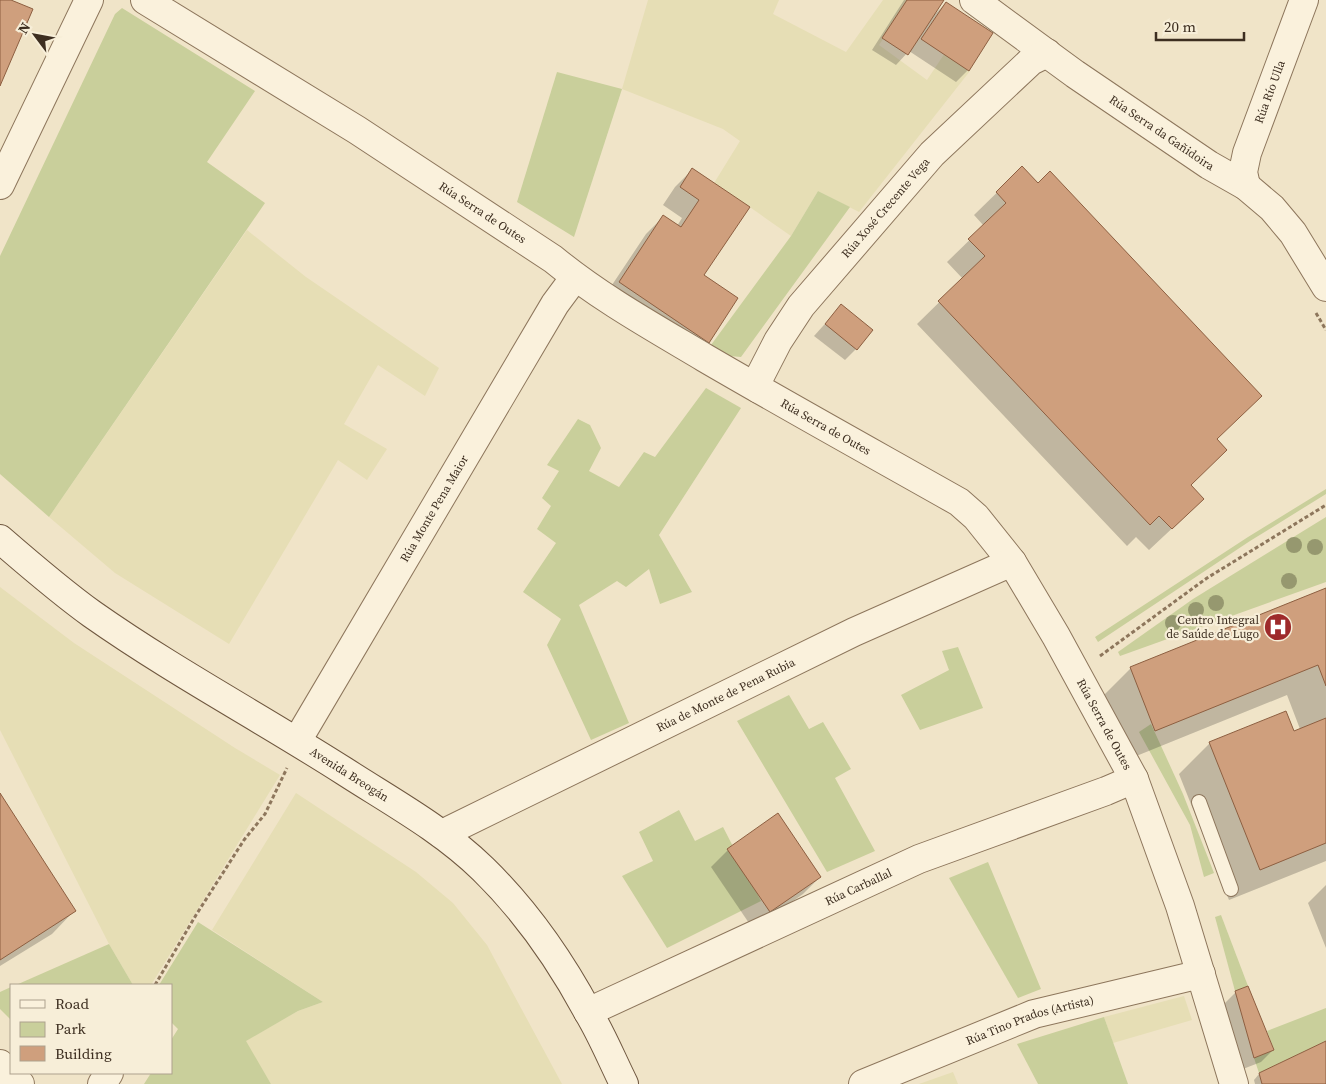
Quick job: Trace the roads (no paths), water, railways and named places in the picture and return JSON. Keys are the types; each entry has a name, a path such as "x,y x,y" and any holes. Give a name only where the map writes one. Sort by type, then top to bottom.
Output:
{"street":[{"path":"0,185 89,0"},
{"name":"Rúa Serra de Outes","path":"145,0 357,130 553,259 575,277 653,327 959,502 976,517 1012,562 1056,636 1134,779 1174,888 1234,1084"},
{"name":"Rúa Serra da Gañidoira","path":"974,0 1209,165 1246,186 1272,208 1293,233 1326,287"},
{"name":"Rúa Río Ulla","path":"1246,186 1243,172 1247,153 1304,0"},
{"name":"Rúa Xosé Crecente Vega","path":"759,389 759,378 778,341 801,306 932,154 1031,61 1047,53"},
{"name":"Rúa Monte Pena Maior","path":"297,741 555,304 575,277"},
{"name":"Avenida Breogán","path":"0,539 93,614 442,834 482,868 520,909 560,966 588,1012 624,1084"},
{"name":"Rúa de Monte de Pena Rubia","path":"442,834 854,632 1012,562"},
{"name":"Rúa Carballal","path":"588,1012 919,858 1106,791 1134,779"},
{"name":"Rúa Tino Prados (Artista)","path":"863,1084 1034,1014 1201,974"},
{"path":"0,1064 20,1084"}],"lane":[{"path":"1199,802 1231,889"}],"place":[{"name":"Centro Integral de Saúde de Lugo","path":"1278,627"}]}
